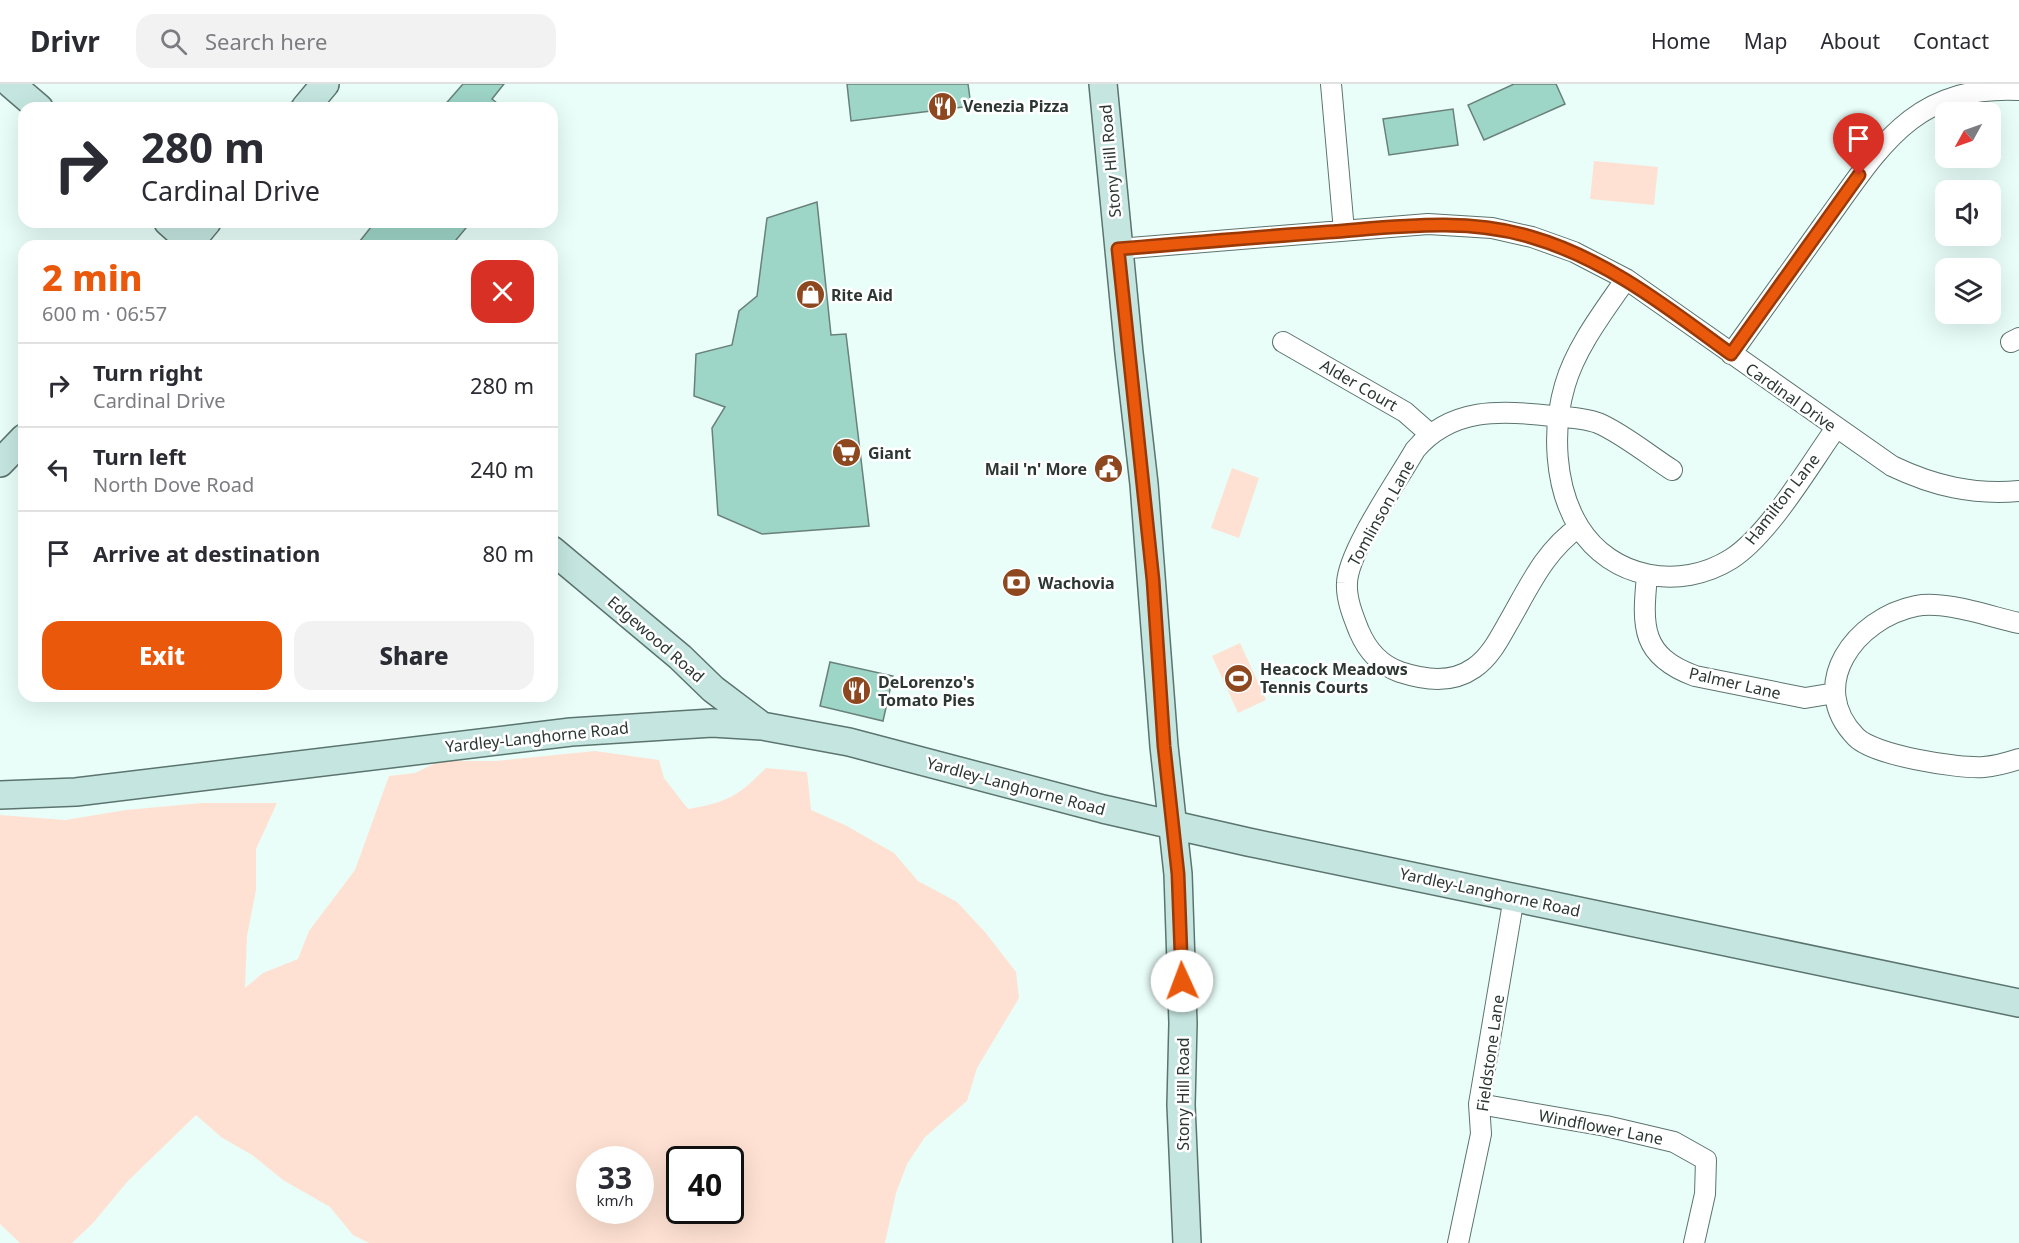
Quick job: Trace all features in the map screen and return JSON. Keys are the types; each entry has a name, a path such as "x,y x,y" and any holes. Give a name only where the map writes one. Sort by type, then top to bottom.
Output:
{"main road":[{"path":"11,84 32,102"},
{"path":"310,102 325,84"},
{"name":"Stony Hill Road","path":"1103,84 1118,249 1146,506 1178,874 1182,1003 1180,1105 1187,1243"},
{"path":"178,228 195,239"},
{"path":"0,463 18,444"},
{"name":"Edgewood Road","path":"558,555 680,657 712,689 762,726"},
{"name":"Yardley-Langhorne Road","path":"0,795 112,788 571,732 690,724 762,726 849,742 1173,825 2019,1003"}],"street":[{"path":"1331,84 1344,231"},
{"path":"1731,354 1878,148 1920,113 1939,92 2019,90"},
{"name":"Cardinal Drive","path":"1118,249 1428,224 1504,230 1574,252 1626,279 1872,454 1913,476 1983,494 2019,491"},
{"name":"Hamilton Lane","path":"1626,279 1604,310 1574,363 1565,386 1559,417 1557,454 1560,476 1579,527 1591,543 1612,559 1647,576 1664,578 1707,571 1738,554 1776,512 1836,428"},
{"name":"Alder Court","path":"1283,342 1405,412 1430,434"},
{"name":"Tomlinson Lane","path":"1579,527 1561,540 1548,554 1493,650 1475,668 1448,679 1429,679 1396,670 1381,662 1371,652 1353,616 1347,583 1349,567 1415,450 1430,434 1446,425 1480,412 1508,411 1597,423 1672,470"},
{"name":"Palmer Lane","path":"1647,576 1644,623 1653,646 1665,660 1679,670 1695,676 1805,698 1835,693"},
{"path":"2019,623 1941,606 1908,608 1878,623 1857,639 1837,670 1835,693 1849,729 1865,744 1885,752 1981,767 2001,765 2019,759"},
{"name":"Fieldstone Lane","path":"1458,1243 1481,1134 1479,1104 1514,897"},
{"name":"Windflower Lane","path":"1479,1104 1606,1126 1674,1142 1706,1160 1705,1194 1694,1243"}],"shaded area":[{"path":"1594,161 1658,167 1654,205 1590,199"},
{"path":"1232,468 1259,478 1239,538 1211,528"},
{"name":"Heacock Meadows Tennis Courts","path":"1240,643 1266,700 1238,713 1212,656"},
{"path":"595,751 659,760 664,778 688,809 713,804 731,797 766,768 807,772 811,810 845,825 894,853 918,881 957,902 985,932 1016,972 1019,998 977,1068 967,1101 925,1137 907,1164 896,1193 885,1243 369,1243 353,1235 330,1207 283,1180 252,1155 221,1137 196,1115 127,1182 93,1223 72,1243 20,1243 0,1224 0,815 65,820 126,810 202,803 277,803 256,849 256,890 247,936 245,988 263,973 298,959 309,931 355,870 389,776 415,773 440,761 496,761"}],"building":[{"path":"463,84 504,84 492,99 496,102 447,102"},
{"path":"847,84 968,84 971,106 851,121"},
{"path":"1514,84 1556,84 1565,104 1484,140 1468,105"},
{"path":"1453,109 1458,145 1389,155 1383,119"},
{"path":"817,202 831,335 846,334 869,526 762,534 718,515 712,428 725,407 694,396 696,354 732,345 739,311 757,296 767,218"},
{"path":"370,228 466,228 456,240 361,240"},
{"name":"DeLorenzo's Tomato Pies","path":"830,662 893,676 883,721 820,706"}],"place":[{"name":"Venezia Pizza","path":"942,106"},
{"name":"Rite Aid","path":"810,295"},
{"name":"Giant","path":"847,453"},
{"name":"Mail 'n' More","path":"1108,469"},
{"name":"Wachovia","path":"1017,583"},
{"name":"Heacock Meadows Tennis Courts","path":"1239,678"},
{"name":"DeLorenzo's Tomato Pies","path":"857,691"}],"route":[{"path":"1182,981 1178,874 1164,746 1153,580 1118,249 1428,224 1504,230 1574,252 1606,268 1665,305 1731,354 1859,175"}]}
